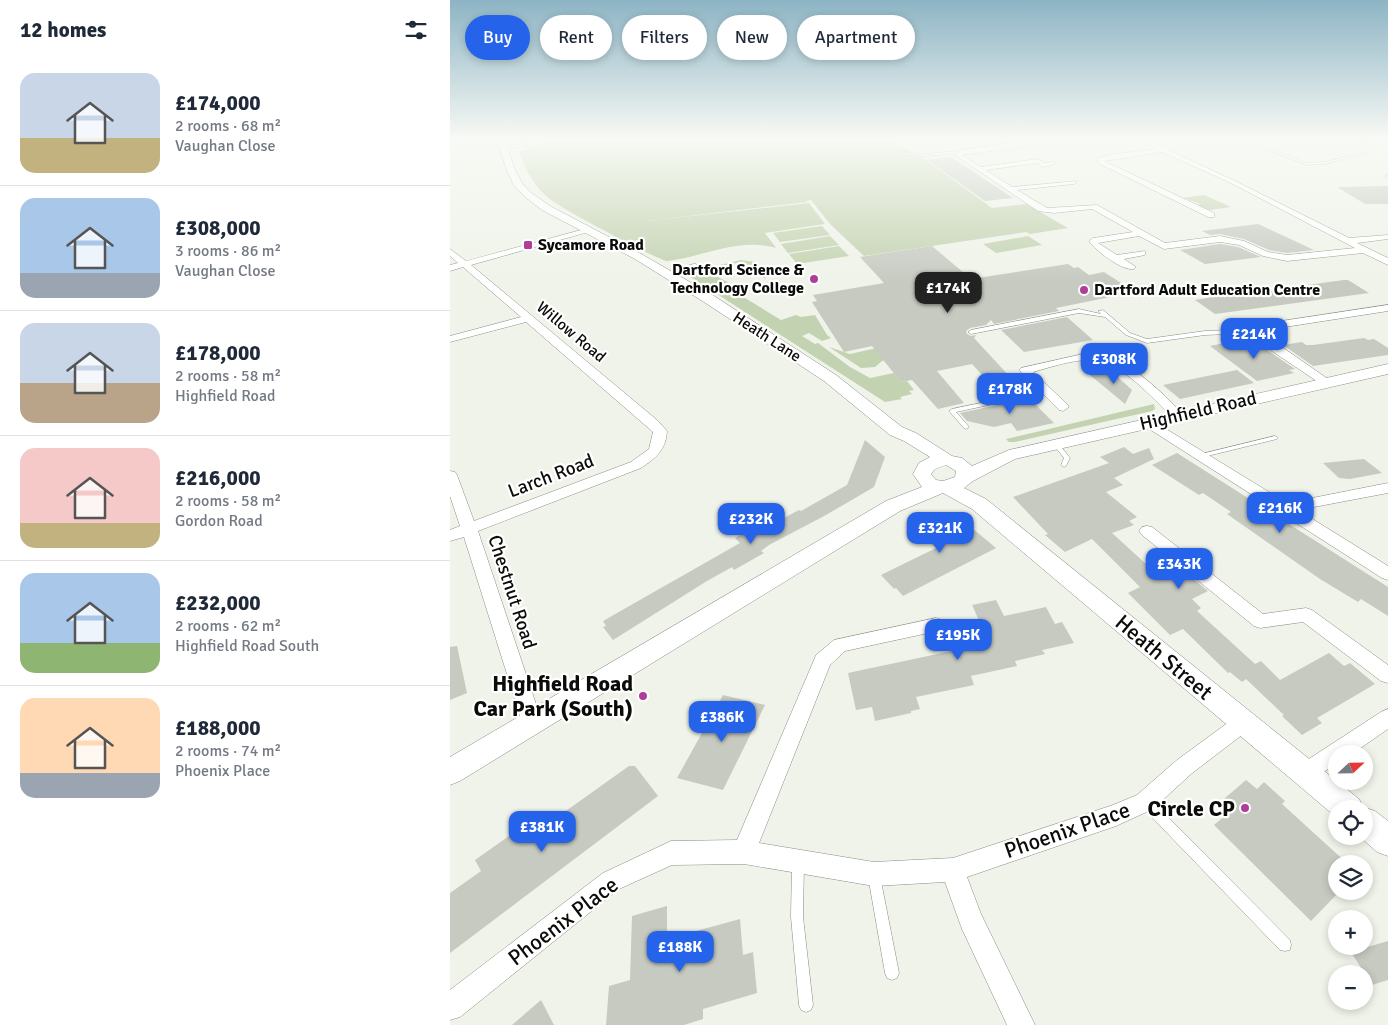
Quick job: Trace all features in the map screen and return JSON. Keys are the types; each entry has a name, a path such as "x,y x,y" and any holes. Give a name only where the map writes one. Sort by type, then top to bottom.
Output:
{"street":[{"name":"Heath Lane","path":"521,187 546,208 666,273 830,378 896,431 910,437 948,460"},
{"path":"1007,187 1044,210 1083,206 1094,207 1164,246 1220,239 1241,243 1266,254 1287,258 1365,250"},
{"path":"1010,189 1030,187"},
{"path":"1151,187 1211,215"},
{"path":"1242,187 1388,262"},
{"path":"450,268 588,231"},
{"path":"1130,268 1098,248 1092,241 1141,233"},
{"path":"1348,241 1388,237"},
{"name":"Willow Road","path":"450,252 660,430 660,442"},
{"path":"1115,258 1142,253"},
{"path":"1324,382 1261,339 1253,331 1258,326 1388,308"},
{"path":"450,339 529,318"},
{"path":"1063,407 1022,366 1087,357 1109,361 1121,366 1178,416"},
{"name":"Highfield Road","path":"948,460 1009,455 1388,369"},
{"path":"1148,422 1388,574"},
{"name":"Heath Lane","path":"896,431 922,472"},
{"name":"Larch Road","path":"450,536 636,465 653,454 660,442"},
{"name":"Highfield Road","path":"965,478 1009,455"},
{"path":"450,772 893,506 943,487 957,485 965,478 966,473 961,465 948,460 931,463 911,481 893,506"},
{"path":"922,472 927,482 943,487"},
{"name":"Chestnut Road","path":"450,475 481,563 532,722"},
{"name":"Heath Street","path":"965,478 979,504"},
{"name":"Heath Street","path":"943,487 979,504 1338,800"},
{"path":"1285,508 1388,488"},
{"path":"1147,531 1260,621 1306,615 1388,675"},
{"path":"744,852 823,660 840,645 936,625"},
{"path":"1306,773 1388,718"},
{"name":"Phoenix Place","path":"450,1007 611,881 671,853 744,852 874,874 953,870 1116,815 1146,802 1184,767 1244,722"},
{"path":"1373,828 1388,841"},
{"path":"953,870 971,920 1022,1025"}],"lane":[{"path":"666,273 694,265"},
{"path":"971,332 1079,311 1107,316"},
{"path":"1101,311 1134,337 1147,342 1205,333 1253,331"},
{"path":"966,427 952,411 1048,391"},
{"path":"1199,456 1275,438"},
{"path":"1056,444 1067,458 1064,465"},
{"path":"1146,802 1285,944"},
{"path":"798,861 796,917 806,1005"},
{"path":"874,874 892,972"}],"green space":[{"path":"538,187 963,187 992,208 1026,204 1068,228 1030,234 1026,232 864,256 831,225 811,200 647,221 809,203 825,224 765,233 776,248 762,245 735,246 667,261 630,244 558,204 544,194"},
{"path":"1204,195 1231,207 1209,210 1198,205 1200,204 1198,203 1182,198"},
{"path":"822,226 830,235 780,242 773,233"},
{"path":"830,236 839,245 788,253 781,244"},
{"path":"1028,236 1042,245 996,253 983,244"},
{"path":"839,246 849,256 797,264 789,254"},
{"path":"741,260 755,262 766,279 735,263 711,270 707,268"},
{"path":"704,269 738,288 745,298 781,320 796,315 801,317 815,315 827,335 831,338 822,341 809,333 802,336 815,344 818,343 850,367 870,378 894,373 901,382 907,381 914,390 909,391 912,394 900,397 902,399 885,402 686,274"},
{"path":"899,343 897,358 882,361 875,367 861,368 829,347 850,354"},
{"path":"1154,404 1155,409 1152,411 1015,442 1009,442 1006,439"}],"building":[{"path":"965,187 996,187 1013,198 985,201"},
{"path":"1337,187 1388,187 1388,204 1365,204"},
{"path":"1258,224 1314,250 1287,253 1269,250 1244,239 1220,234 1210,235 1202,231"},
{"path":"1220,244 1238,247 1261,257 1205,264 1180,250"},
{"path":"932,246 971,279 1068,264 1074,268 1078,267 1089,275 1104,272 1135,292 1056,308 1059,311 994,324 991,320 986,325 970,328 966,331 967,334 971,336 976,335 974,338 1024,392 1002,397 972,364 937,371 964,403 938,409 912,380 901,382 872,346 844,352 812,302 817,301 813,295 884,283 860,257"},
{"path":"1348,280 1369,293 1215,314 1195,300 1266,288 1270,290"},
{"path":"1067,317 1093,340 1024,352 1001,330"},
{"path":"1364,338 1368,340 1374,339 1388,348 1388,355 1313,366 1283,345 1302,342 1306,345 1313,345"},
{"path":"1243,339 1261,349 1264,348 1295,369 1289,370 1294,373 1257,381 1210,346"},
{"path":"1237,370 1254,383 1180,399 1163,385"},
{"path":"1111,371 1132,390 1125,404 1090,375"},
{"path":"1029,398 1054,423 1017,431 1011,423 994,427 967,421 960,413"},
{"path":"865,440 885,457 874,487 769,545 761,551 764,553 734,570 732,567 707,581 613,640 603,627 606,626 603,621 740,543 735,538 765,521 767,523 781,516 784,518 799,510 801,511 847,485"},
{"path":"1124,447 1133,454 1149,448 1154,459 1114,478 1123,485 1106,492 1137,517 1129,521 1134,525 1112,533 1145,563 1150,561 1154,564 1156,563 1166,573 1179,567 1208,591 1192,599 1201,608 1197,611 1255,664 1261,661 1280,680 1329,653 1344,666 1350,663 1375,684 1317,718 1322,723 1302,735 1246,679 1242,682 1230,672 1228,673 1183,629 1170,635 1128,593 1140,587 1092,539 1065,552 1045,535 1048,534 1013,497 1109,463 1100,457"},
{"path":"1177,453 1388,587 1388,616 1361,599 1358,602 1320,579 1227,514 1231,512 1203,493 1199,495 1152,465"},
{"path":"1364,459 1382,473 1350,479 1339,478 1323,463"},
{"path":"954,513 996,548 903,596 881,575 936,548 918,531"},
{"path":"996,600 1004,616 1046,607 1055,624 1062,622 1074,643 1042,650 1045,654 1015,661 1017,666 971,676 974,685 916,697 920,709 911,711 911,713 875,721 872,707 856,710 848,673 975,646 972,639 986,636 972,605"},
{"path":"457,646 467,693 450,700 450,647"},
{"path":"723,695 765,705 723,790 677,778"},
{"path":"629,766 635,766 658,796 450,953 450,893 481,871 475,860 529,822 535,833"},
{"path":"1246,780 1257,789 1264,782 1285,801 1282,804 1338,855 1328,855 1328,900 1331,900 1311,921 1214,825 1227,814 1217,805"},
{"path":"667,906 667,939 740,919 743,955 753,952 757,993 703,1009 703,1019 684,1025 606,1025 609,986 630,980 632,916"},
{"path":"1388,941 1388,980 1373,985 1373,965 1359,965 1353,955 1373,955 1373,945"},
{"path":"541,1000 554,1025 512,1025"}],"place":[{"name":"Sycamore Road","path":"528,245"},
{"name":"Dartford Science & Technology College","path":"814,279"},
{"name":"Dartford Adult Education Centre","path":"1084,290"},
{"name":"Highfield Road Car Park (South)","path":"643,696"},
{"name":"Circle CP","path":"1245,808"}]}
